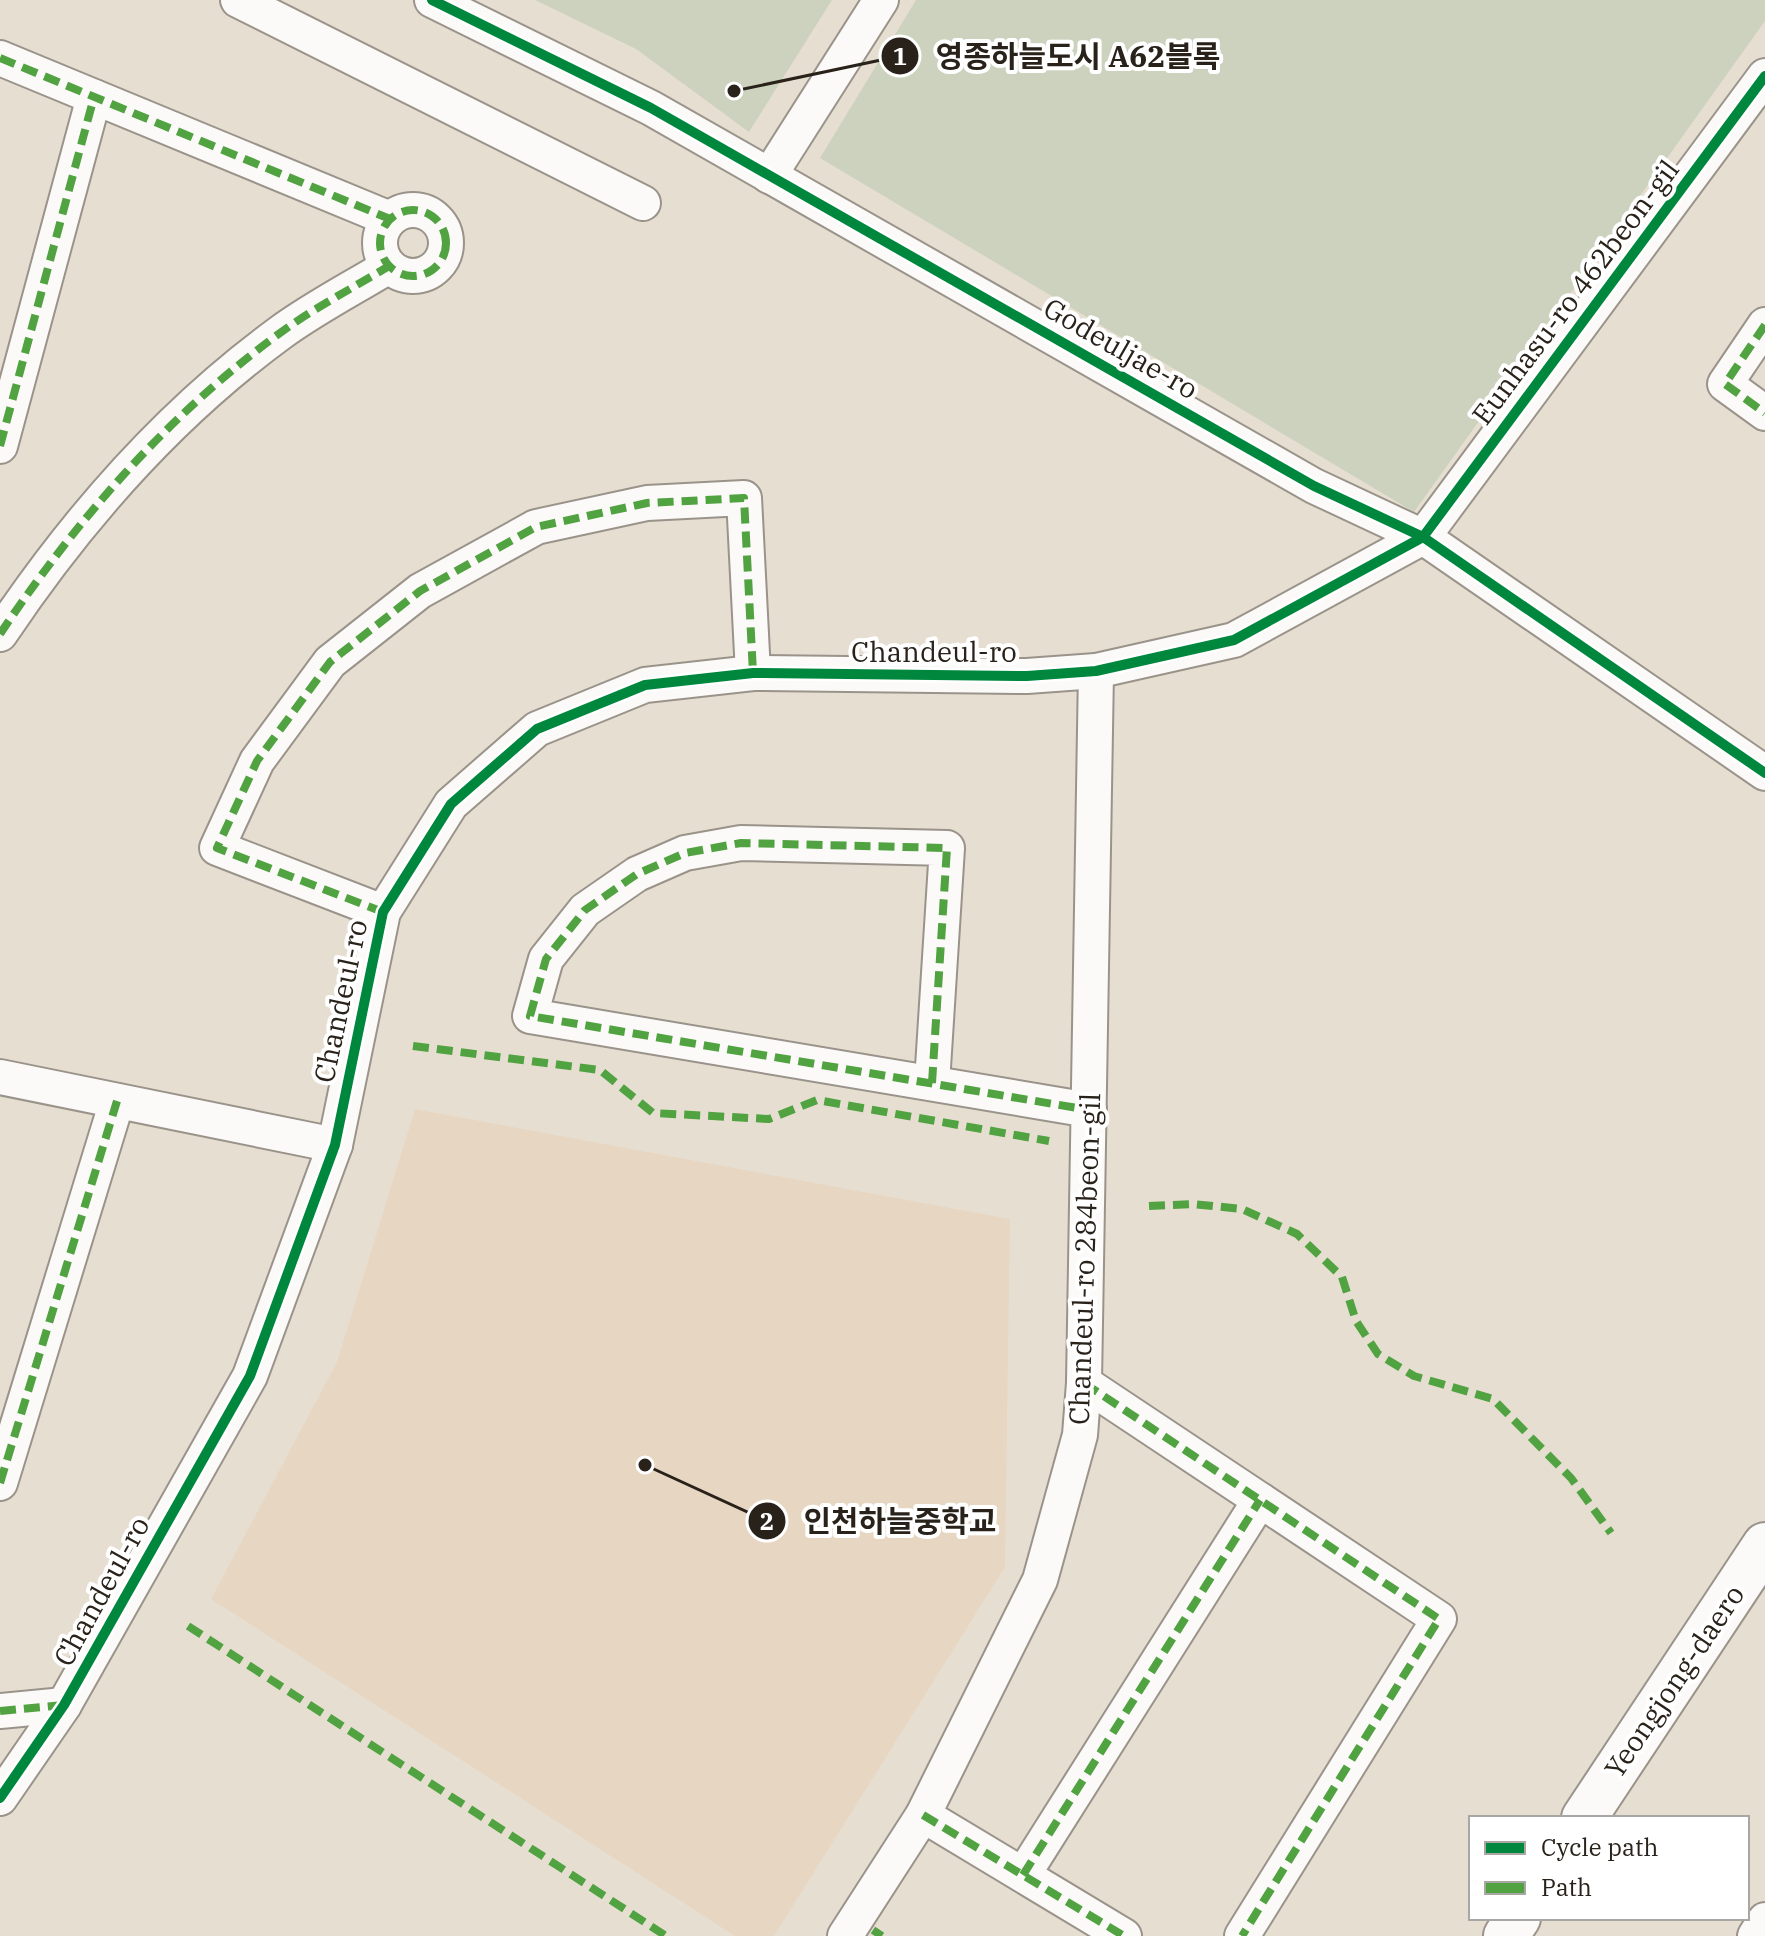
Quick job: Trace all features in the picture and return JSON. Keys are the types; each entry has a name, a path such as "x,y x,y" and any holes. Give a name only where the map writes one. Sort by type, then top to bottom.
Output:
{"street":[{"path":"238,0 643,203"},
{"name":"Godeuljae-ro","path":"432,0 651,108 1314,486 1423,537 1765,773"},
{"path":"769,176 881,0"},
{"path":"0,58 390,219"},
{"name":"Eunhasu-ro 462beon-gil","path":"1423,537 1765,76"},
{"path":"0,446 94,97"},
{"path":"411,209 422,210 441,223 447,244 439,265 430,272 408,276 389,266 380,247 380,237 390,219 399,212 411,209"},
{"path":"0,634 30,588 103,495 189,406 282,331 389,266"},
{"path":"1765,325 1725,384 1765,413"},
{"path":"383,912 217,848 257,761 330,662 420,591 536,527 647,503 744,498 753,673"},
{"name":"Chandeul-ro","path":"0,1798 64,1705 250,1376 335,1145 383,912 451,804 537,729 645,685 753,673 1027,676 1096,671 1234,640 1423,537"},
{"name":"Chandeul-ro 284beon-gil","path":"845,1936 923,1815 1040,1580 1080,1435 1084,1383 1096,671"},
{"path":"932,1083 947,848 741,843 685,853 637,874 585,910 546,959 530,1016 1089,1110"},
{"path":"0,1077 335,1145"},
{"path":"0,1483 117,1101"},
{"path":"1084,1383 1439,1619 1242,1936"},
{"path":"1023,1875 1260,1500"},
{"name":"Yeongjong-daero","path":"1585,1816 1765,1545"},
{"path":"0,1711 64,1705"},
{"path":"923,1815 1124,1936"},
{"path":"1755,1936 1765,1920"}],"shaded area":[{"path":"415,1109 1010,1219 1005,1567 774,1936 735,1936 211,1599 337,1362"}],"green space":[{"path":"535,0 832,0 749,132 636,49"},
{"path":"916,0 1765,0 1765,21 1414,512 820,158"}],"marked path":[{"path":"0,58 390,219"},
{"path":"0,446 94,97"},
{"path":"406,210 420,210 432,215 441,224 446,243 444,256 437,267 420,276 406,276 394,271 385,262 380,250 380,236 385,224 394,215 406,210"},
{"path":"0,634 93,510 162,434 200,398 293,324 389,266"},
{"path":"1765,325 1725,384 1765,413"},
{"path":"383,912 217,848 257,761 330,662 420,591 536,527 647,503 744,498 753,673"},
{"path":"932,1083 947,848 741,843 685,853 637,874 585,910 546,959 530,1016 1089,1110"},
{"path":"413,1046 600,1070 653,1113 769,1119 817,1100 1049,1141"},
{"path":"0,1483 117,1101"},
{"path":"1149,1206 1193,1204 1242,1209 1297,1234 1342,1277 1356,1321 1378,1354 1414,1376 1493,1399 1571,1478 1611,1533"},
{"path":"1084,1383 1439,1619 1242,1936"},
{"path":"1023,1875 1260,1500"},
{"path":"188,1626 666,1936"},
{"path":"0,1711 64,1705"},
{"path":"923,1815 1124,1936"},
{"path":"873,1930 882,1936"}],"cycle path":[{"path":"432,0 651,108 1314,486 1423,537 1765,773"},
{"path":"0,1798 64,1705 250,1376 335,1145 383,912 451,804 537,729 645,685 753,673 1027,676 1096,671 1234,640 1423,537 1765,76"}],"place":[{"name":"영종하늘도시 A62블록","path":"734,91"},
{"name":"인천하늘중학교","path":"645,1465"}]}
